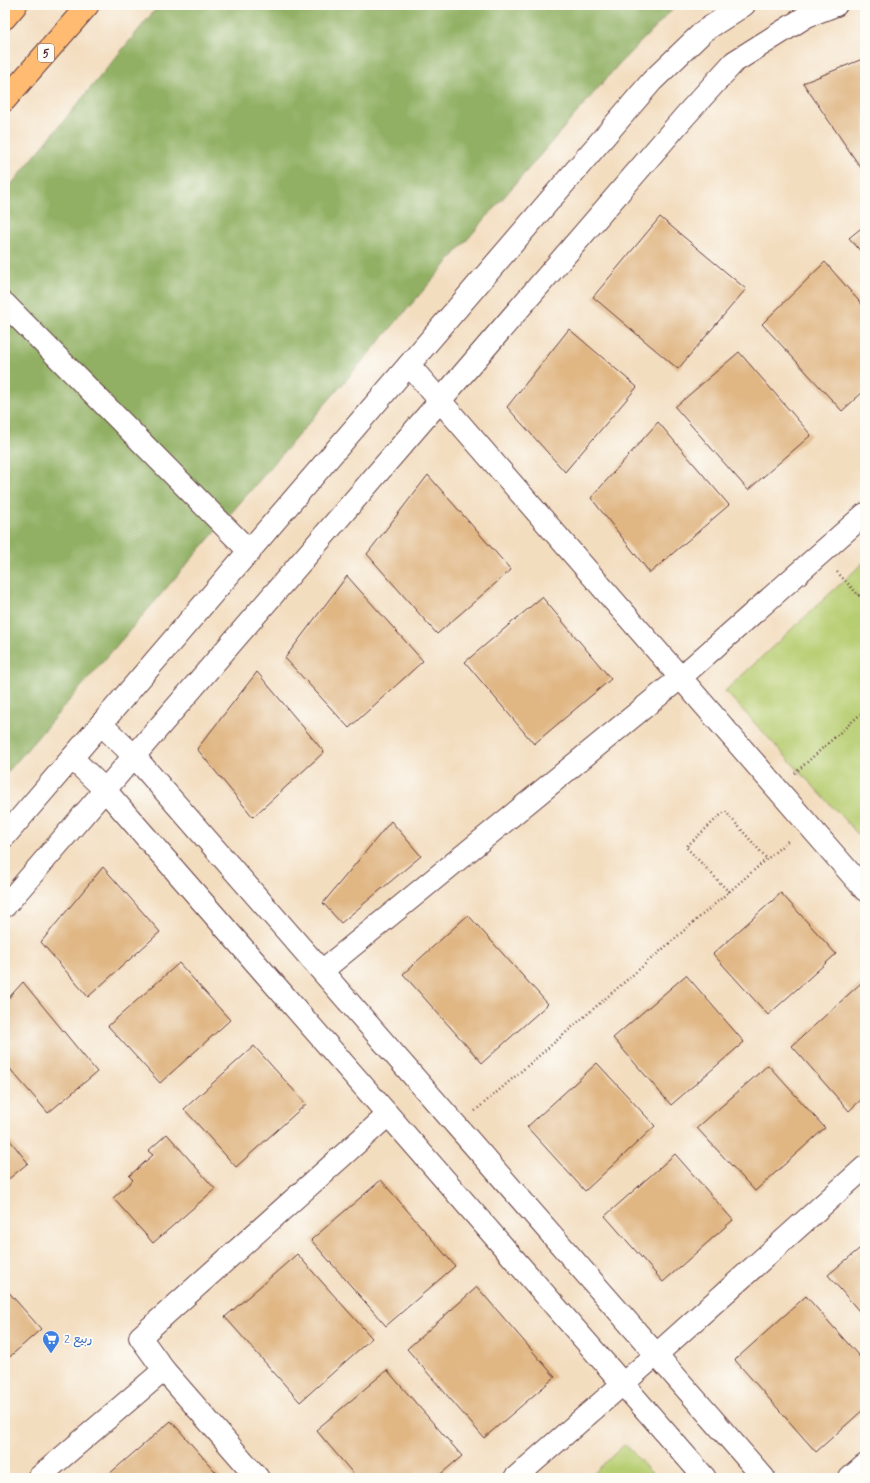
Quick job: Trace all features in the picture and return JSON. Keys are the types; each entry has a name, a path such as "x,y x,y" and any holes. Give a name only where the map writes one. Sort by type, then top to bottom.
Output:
{"highway":[{"path":"5,18 16,5"},
{"name":"5","path":"5,100 88,5"}],"street":[{"path":"5,836 250,552 408,365 652,81 704,31 744,5"},
{"path":"5,906 685,116 734,62 807,16 836,5"},
{"path":"5,304 250,552"},
{"path":"408,365 865,890"},
{"path":"322,970 680,678 865,514"},
{"path":"101,724 134,756 764,1478"},
{"path":"72,758 105,790 624,1383 705,1478"},
{"path":"258,1478 164,1370 140,1337 388,1115"},
{"path":"515,1478 657,1354 865,1167"},
{"path":"38,1478 164,1370"},
{"path":"850,1478 865,1465"}],"path":[{"path":"820,554 865,602"},
{"path":"858,595 865,590"},
{"path":"777,790 865,710"},
{"path":"729,892 686,847 725,811 768,859"},
{"path":"458,1126 807,824"}],"green space":[{"path":"159,5 677,5 618,65 5,775 5,192"},
{"path":"865,561 865,842 725,691"},
{"path":"625,1444 656,1478 595,1478 592,1475"}],"building":[{"path":"865,58 865,166 861,168 803,83"},
{"path":"660,217 746,289 678,369 593,297"},
{"path":"865,225 865,256 849,238"},
{"path":"825,262 865,308 865,390 842,411 762,324"},
{"path":"569,329 637,387 565,472 507,407"},
{"path":"739,352 811,435 748,490 675,407"},
{"path":"658,422 729,505 650,573 591,498"},
{"path":"428,475 511,570 437,634 367,554"},
{"path":"347,576 423,661 349,728 285,658"},
{"path":"542,597 611,679 534,744 465,662"},
{"path":"257,672 324,752 253,817 197,749"},
{"path":"391,821 421,856 341,923 323,903"},
{"path":"103,867 160,932 88,997 41,942"},
{"path":"781,893 836,954 768,1015 713,954"},
{"path":"468,915 548,1004 482,1063 403,974"},
{"path":"179,963 230,1020 160,1083 108,1026"},
{"path":"686,975 744,1042 671,1105 613,1038"},
{"path":"23,982 97,1072 48,1113 5,1063 5,1002"},
{"path":"861,983 865,988 865,1096 849,1111 792,1046"},
{"path":"254,1046 306,1104 236,1167 184,1109"},
{"path":"597,1063 655,1126 585,1191 527,1127"},
{"path":"768,1065 825,1128 755,1191 697,1128"},
{"path":"5,1134 28,1163 5,1182"},
{"path":"167,1134 215,1189 153,1243 113,1198 133,1180 129,1176 153,1155 148,1151"},
{"path":"675,1154 733,1220 663,1282 605,1216"},
{"path":"381,1180 455,1266 386,1326 311,1240"},
{"path":"865,1244 865,1318 828,1275"},
{"path":"297,1254 372,1338 300,1402 225,1317"},
{"path":"477,1287 555,1377 484,1438 407,1349"},
{"path":"5,1288 41,1329 5,1361"},
{"path":"806,1296 865,1363 865,1408 816,1452 735,1360"},
{"path":"387,1370 462,1456 436,1478 357,1478 316,1430"},
{"path":"171,1421 221,1478 112,1478 109,1474"}],"place":[{"name":"ربيع 2","path":"51,1354"}]}
